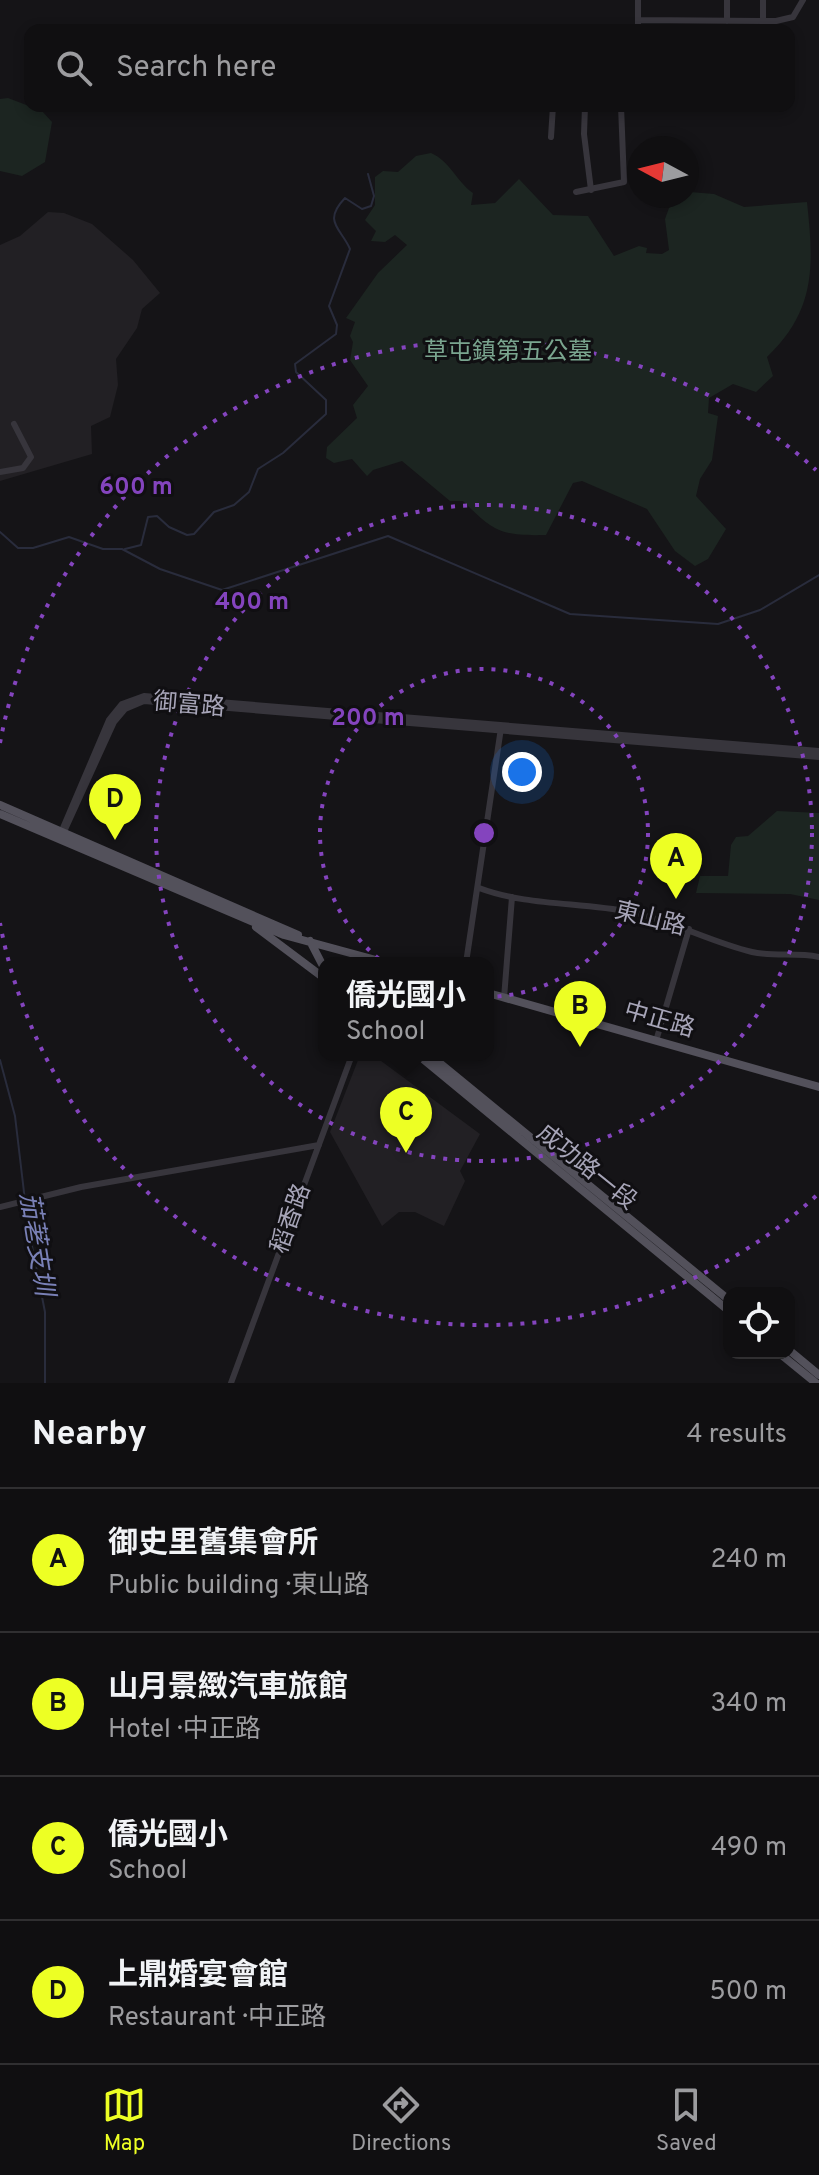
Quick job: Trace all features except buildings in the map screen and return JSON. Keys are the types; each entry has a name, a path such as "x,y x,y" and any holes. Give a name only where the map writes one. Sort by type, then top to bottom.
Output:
{"main road":[{"path":"0,805 245,920 366,957"},
{"path":"0,814 62,834 310,941 318,957"},
{"path":"245,920 318,974"},
{"name":"中正路","path":"494,995 819,1087"},
{"name":"成功路一段","path":"425,1061 723,1306"},
{"name":"成功路一段","path":"437,1061 723,1295"},
{"path":"795,1355 819,1375"},
{"path":"786,1359 816,1383"}],"street":[{"path":"638,0 638,24"},
{"path":"727,0 727,21"},
{"path":"763,0 763,22"},
{"path":"638,20 763,22 793,17 803,0"},
{"path":"551,137 553,112"},
{"path":"585,112 584,134 591,190"},
{"path":"576,192 624,182 621,112"},
{"path":"0,472 23,468 31,457 14,424"},
{"name":"御富路","path":"62,834 114,722 135,703 501,727 819,754"},
{"path":"467,957 501,727"},
{"name":"東山路","path":"479,888 512,897 628,911 760,954 799,953 819,957"},
{"path":"504,998 512,897"},
{"path":"656,1041 689,929"},
{"name":"稻香路","path":"231,1383 350,1061"},
{"path":"0,1207 81,1187 319,1145"}],"shaded area":[{"path":"48,212 64,213 92,224 133,260 160,293 142,309 137,328 116,359 118,385 110,417 91,426 92,454 0,481 0,245 20,236"},
{"path":"358,1061 381,1061 480,1134 460,1171 465,1181 444,1226 415,1212 399,1212 382,1226 330,1132"}],"green space":[{"path":"8,98 24,104 24,112 43,112 52,122 45,162 22,176 0,171 0,99"},
{"name":"草屯鎮第五公墓","path":"431,153 443,161 473,193 471,205 495,203 519,179 553,215 588,216 614,256 639,246 647,248 646,253 662,254 669,250 665,219 669,208 699,208 699,193 714,194 744,207 807,202 811,247 808,286 795,322 767,357 773,376 756,392 733,384 709,398 708,413 718,416 712,460 700,479 696,496 726,529 708,559 695,566 675,551 647,509 582,481 573,483 546,535 518,534 491,526 463,501 450,501 402,461 373,470 367,476 352,459 334,463 326,458 327,447 357,418 353,405 368,386 350,360 353,342 350,336 355,322 346,318 378,273 407,245 395,235 385,242 371,241 376,231 365,220 375,205 375,177 383,171 398,172 416,156"},
{"path":"777,811 819,813 819,900 790,894 696,893 700,876 728,876 731,845 736,837 748,836"}],"waterway":[{"path":"125,549 141,545 148,517 157,516 169,527 187,535 194,534 214,512 234,505 249,492 258,469 283,453 326,414 326,400 296,372 295,364 336,334 337,325 329,306 350,249 336,225 335,213 345,198 362,209 371,206 374,196 368,174"},
{"path":"0,532 18,548 33,548 69,537 103,549 122,549 160,569 222,590 388,536 570,614 718,624 760,610 819,575"},
{"name":"茄荖支圳","path":"0,1060 15,1116 28,1226 45,1312 45,1383"}],"place":[{"name":"上鼎婚宴會館","path":"115,840"},
{"name":"御史里舊集會所","path":"676,899"},
{"name":"山月景緻汽車旅館","path":"580,1047"},
{"name":"僑光國小","path":"406,1153"}]}
